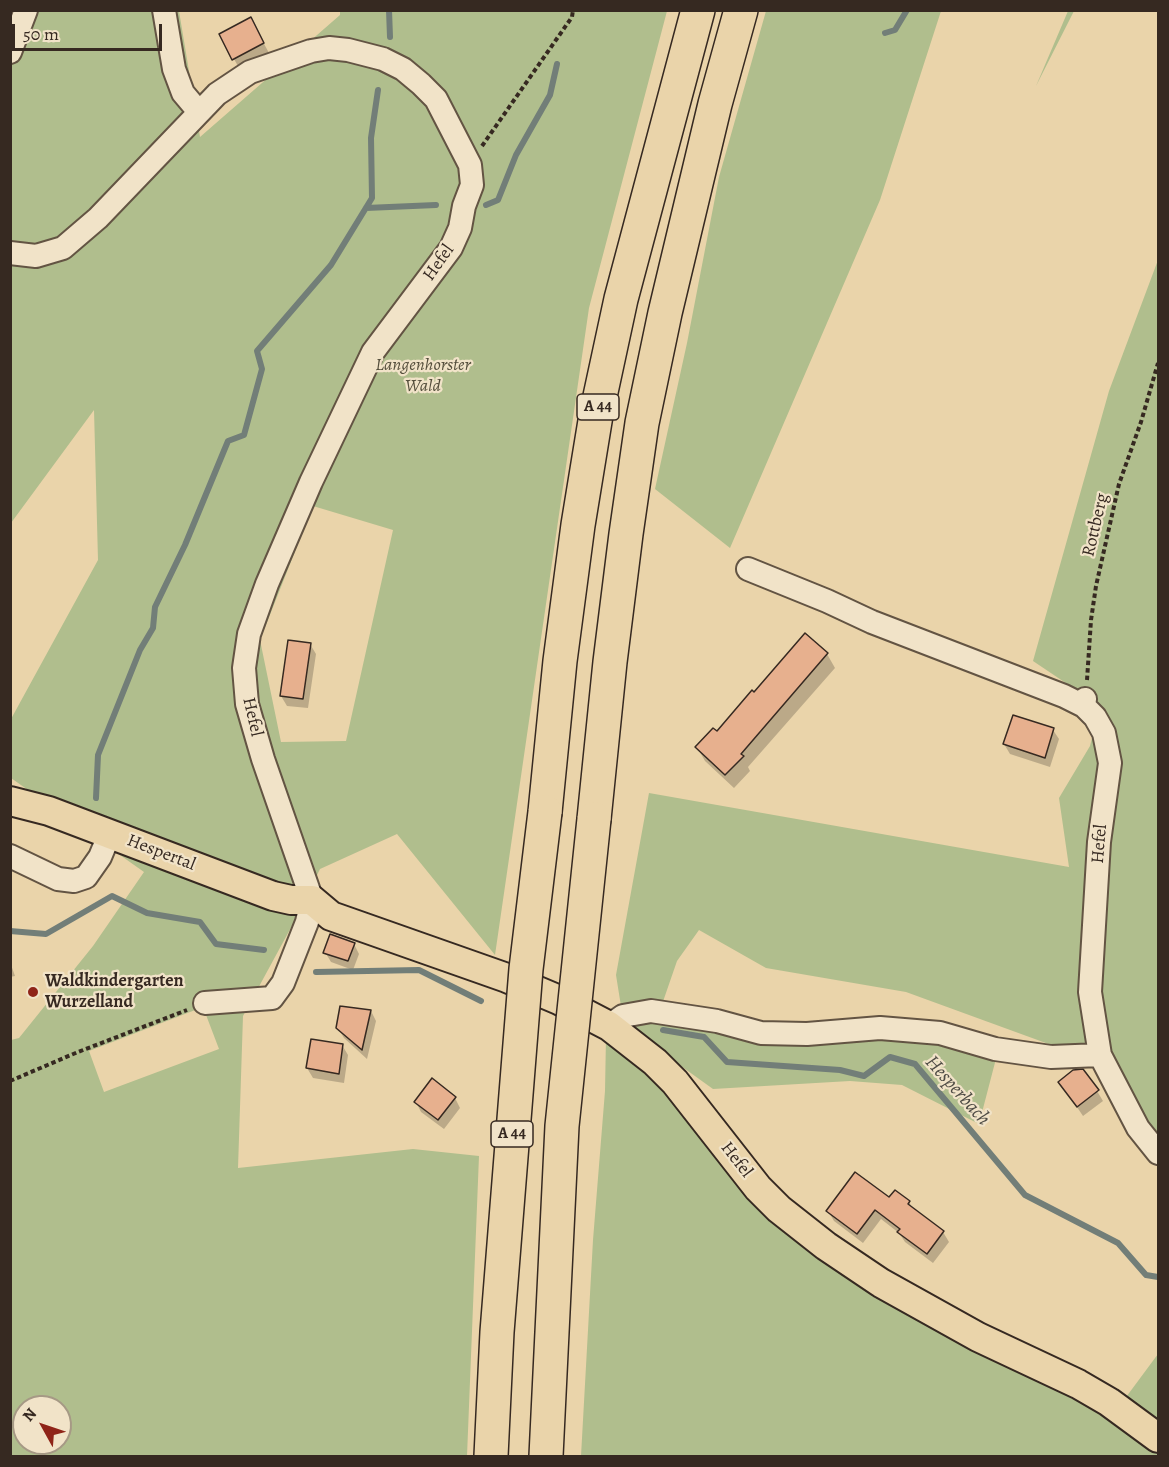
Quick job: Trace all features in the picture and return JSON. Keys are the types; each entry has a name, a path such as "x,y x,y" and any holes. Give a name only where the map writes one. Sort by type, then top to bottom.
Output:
{"highway":[{"name":"A 44","path":"491,1456 497,1332 526,969 576,536 597,415 621,299 698,10"},
{"name":"A 44","path":"546,1456 562,1126 614,627 642,423 665,313 715,104 741,10"}],"main road":[{"name":"Hespertal","path":"10,801 49,811 110,833 273,896 291,900 312,900"},
{"name":"Hefel","path":"312,900 331,916 507,978 559,1000 609,1026 655,1062 675,1082 758,1188 779,1209 826,1245 881,1283 968,1332 1078,1384 1109,1402 1158,1438"}],"street":[{"path":"10,52 26,10"},
{"path":"164,10 177,77 183,93 199,112"},
{"path":"10,253 36,256 63,248 81,234 218,94 250,72 311,51 329,48 348,50 383,59 404,69 436,99 470,165"},
{"name":"Hefel","path":"312,900 263,759 247,704 244,668 249,633 267,584 307,492 373,352 451,248 460,228 464,206 472,185 470,165"},
{"name":"Hefel","path":"748,569 872,622 1085,703 1095,717 1104,733 1110,764 1099,842 1090,992 1100,1055 1138,1128 1158,1153"},
{"path":"10,856 58,879 74,881 86,877 100,857 110,833"},
{"path":"205,1003 272,998 284,983 307,922 312,900"},
{"path":"609,1026 623,1016 651,1011 717,1021 761,1032 807,1035 880,1028 940,1034 995,1049 1051,1057 1100,1055"}],"path":[{"path":"470,165 572,17 573,10"},
{"name":"Rottberg","path":"1085,703 1096,586 1119,484 1141,422 1158,363"},
{"path":"10,1081 205,1003"}],"green space":[{"name":"Langenhorster Wald","path":"11,11 179,11 200,137 340,15 340,11 667,11 589,308 495,955 397,834 320,869 243,1016 238,1168 413,1149 479,1156 467,1456 11,1456 11,1040 19,1038 93,946 144,872 11,778 11,719 98,560 94,410 11,523","holes":["313,506 393,530 346,741 281,742 260,640","203,1007 219,1049 104,1092 89,1051"]},
{"path":"766,11 941,11 880,200 730,548 655,489 687,343 719,177"},
{"path":"1068,11 1074,11 1036,86"},
{"path":"1158,260 1158,1143 1102,1043 1065,1050 906,992 766,968 699,930 677,961 658,1016 876,1031 998,1051 979,1124 902,1085 850,1081 713,1089 624,1025 616,975 649,793 1069,867 1059,798 1090,746 1100,706 1033,661 1109,391"},
{"path":"609,1026 779,1209 1118,1408 1158,1354 1158,1456 581,1456 593,1240 605,1091 606,1037"}],"building":[{"path":"251,17 264,43 232,60 219,34"},
{"path":"805,633 828,653 741,754 744,756 725,775 695,747 713,728 717,731"},
{"path":"288,640 311,643 303,699 280,696"},
{"path":"1013,715 1054,728 1045,758 1003,744"},
{"path":"330,934 355,943 348,961 323,953"},
{"path":"340,1006 371,1010 362,1050 336,1028"},
{"path":"311,1039 343,1044 339,1074 306,1068"},
{"path":"1083,1069 1099,1090 1077,1107 1058,1082 1073,1070"},
{"path":"432,1078 456,1097 438,1120 414,1102"},
{"path":"855,1172 889,1197 895,1190 910,1201 908,1204 944,1231 927,1254 897,1232 900,1229 875,1210 857,1234 826,1211"}],"waterway":[{"path":"389,10 390,37"},
{"path":"885,33 895,30 907,10"},
{"path":"486,205 498,200 516,155 550,95 557,64"},
{"path":"96,798 98,755 140,650 153,628 155,607 185,545 228,441 244,435 262,369 257,351 331,265 372,198 371,138 378,90"},
{"path":"366,208 436,205"},
{"name":"Hesperbach","path":"10,931 46,934 112,896 147,913 200,922 216,944 264,950"},
{"name":"Hesperbach","path":"316,972 419,970 481,1001"},
{"name":"Hesperbach","path":"663,1030 704,1037 727,1062 840,1070 864,1076 890,1057 915,1064 1025,1195 1118,1243 1146,1275 1158,1277"}],"place":[{"name":"Waldkindergarten Wurzelland","path":"33,992"}]}
